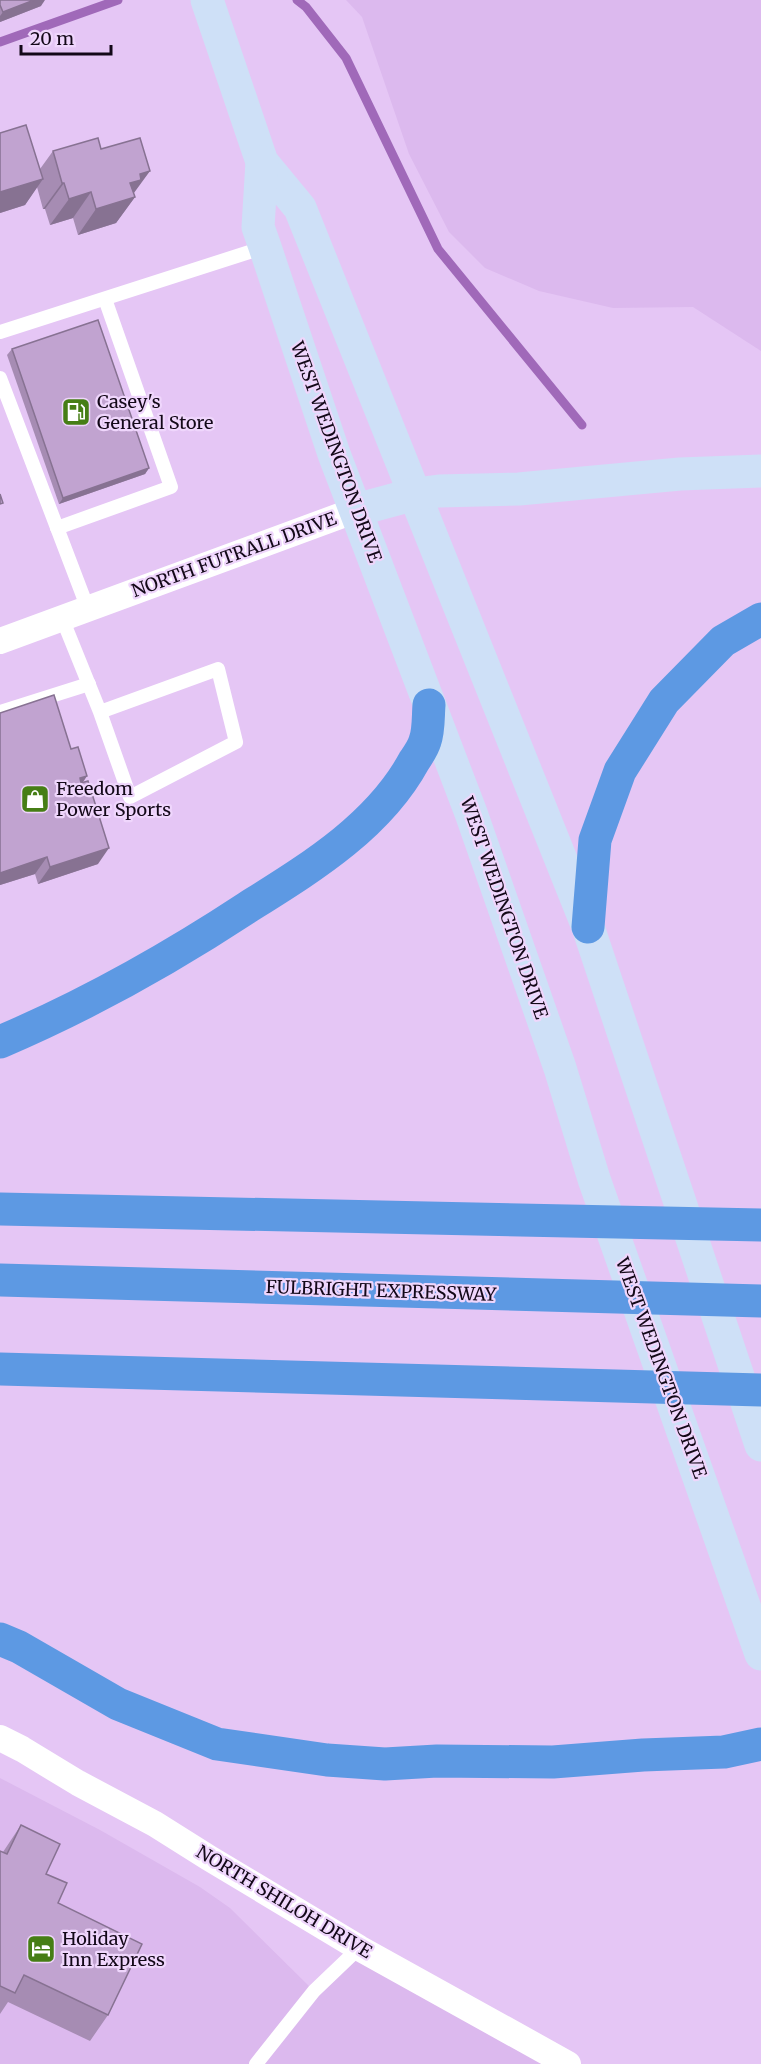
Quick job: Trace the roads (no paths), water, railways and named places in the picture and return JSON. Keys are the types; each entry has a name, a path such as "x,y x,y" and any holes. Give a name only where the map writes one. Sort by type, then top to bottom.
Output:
{"highway":[{"path":"588,927 596,840 620,771 664,701 723,641 761,619"},
{"path":"0,1042 69,1011 139,974 216,929 323,858 366,822 403,780 425,741 429,705"},
{"path":"0,1209 761,1225"},
{"name":"FULBRIGHT EXPRESSWAY","path":"0,1280 761,1302"},
{"path":"0,1369 761,1390"},
{"path":"0,1639 19,1647 118,1704 217,1744 327,1760 385,1764 437,1761 553,1762 724,1752 761,1744"}],"main road":[{"name":"WEST WEDINGTON DRIVE","path":"207,0 262,162 300,208 588,927 761,1444"},
{"name":"WEST WEDINGTON DRIVE","path":"262,162 258,227 334,454 471,813 560,1068 594,1179 761,1654"},
{"name":"NORTH FUTRALL DRIVE","path":"356,510 415,494 440,491 519,489 680,474 761,471"}],"street":[{"name":"NORTH FUTRALL DRIVE","path":"0,641 356,510"},
{"name":"NORTH SHILOH DRIVE","path":"0,1738 155,1824 359,1948 568,2064"}],"lane":[{"path":"0,332 265,247"},
{"path":"57,528 171,487 147,435 118,352 105,299"},
{"path":"0,378 12,390 42,473 57,528 88,609"},
{"path":"62,618 100,712 130,797 236,742 218,669 100,712"},
{"path":"0,712 89,684"},
{"path":"256,2064 314,1991 359,1948"}],"waterway":[{"path":"0,42 118,0"},
{"path":"297,0 306,7 346,58 438,249 582,425"}],"place":[{"name":"Casey's General Store","path":"76,412"},
{"name":"Freedom Power Sports","path":"35,799"},
{"name":"Holiday Inn Express","path":"41,1949"}]}
